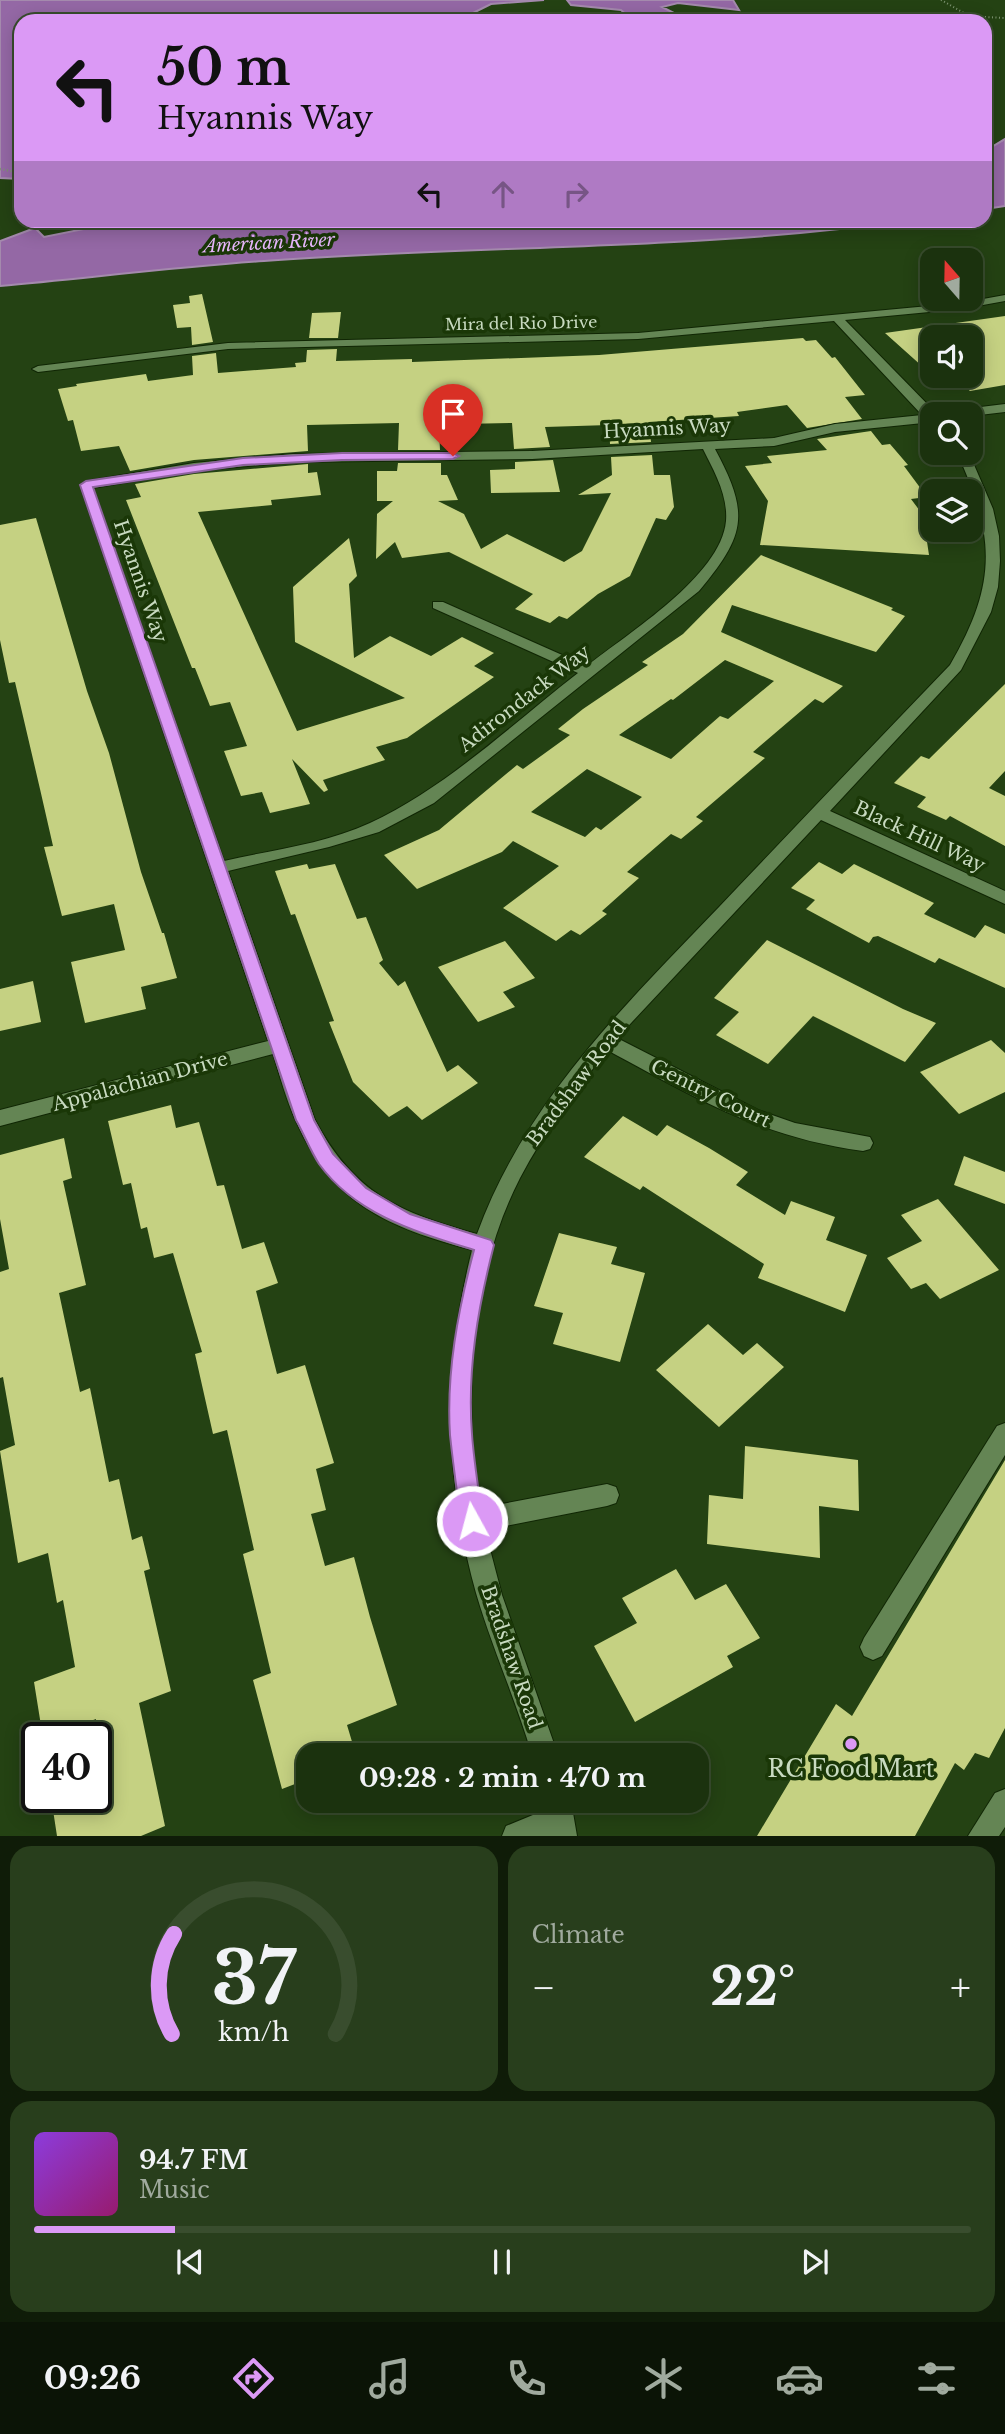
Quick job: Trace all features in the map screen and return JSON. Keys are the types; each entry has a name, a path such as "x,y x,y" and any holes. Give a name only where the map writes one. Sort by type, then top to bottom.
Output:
{"street":[{"name":"Mira del Rio Drive","path":"38,369 228,346 638,336 961,306 1005,298"},
{"path":"836,317 920,405"},
{"path":"983,411 1005,408"},
{"name":"Hyannis Way","path":"484,1245 404,1220 360,1193 341,1177 326,1159 305,1120 86,485 194,467 293,458 532,455 774,442 835,428 920,419"},
{"name":"Adirondack Way","path":"218,868 329,842 393,819 428,799 694,588 725,550 732,522 731,494 708,447"},
{"name":"Bradshaw Road","path":"541,1743 489,1594 472,1521 461,1433 462,1365 470,1302 484,1245 501,1199 526,1149 604,1040 956,667 988,615 997,583 1000,553 996,524 978,477 970,465"},
{"path":"438,605 589,672"},
{"name":"Black Hill Way","path":"818,812 1005,898"},
{"name":"Gentry Court","path":"604,1040 725,1104 775,1125 829,1139 863,1143"},
{"name":"Appalachian Drive","path":"0,1118 280,1045"},
{"path":"873,1647 1005,1434"},
{"path":"472,1521 607,1495"},
{"path":"982,1836 1005,1803"},
{"path":"516,1836 560,1818"}],"path":[{"path":"941,0 957,7 962,14"}],"water":[{"path":"0,0 544,0 491,4 470,14 14,14 14,179 0,178"},
{"path":"567,0 733,0 739,10 678,3 662,7 676,14 625,14 621,10 571,5"},
{"path":"1005,139 1005,206 992,208 992,147"},
{"name":"American River","path":"35,228 44,237 89,228 848,228 664,243 264,261 0,286 0,241"}],"building":[{"path":"202,294 213,342 192,345 191,327 177,328 173,305 190,303 189,296"},
{"path":"341,312 338,338 309,338 312,313"},
{"path":"1005,316 1005,385 970,391 967,388 983,388 983,325 941,325"},
{"path":"920,328 920,364 885,333"},
{"path":"803,338 806,341 816,340 832,358 835,357 865,395 845,397 862,419 807,428 787,405 737,412 739,416 649,422 651,442 610,444 609,425 545,427 550,447 514,449 512,423 461,424 461,429 439,429 440,450 398,450 399,423 307,425 308,451 194,460 130,471 119,446 81,451 73,420 68,421 58,389 146,374 148,381 193,375 192,356 216,353 218,373 296,367 295,363 306,362 307,350 337,349 336,361 412,359 412,362 599,355"},
{"path":"871,431 882,445 890,444 908,465 904,466 920,488 920,498 911,499 920,511 920,542 927,542 929,555 760,545 768,501 745,466 772,463 767,456 827,450 817,439"},
{"path":"652,455 654,475 670,475 674,507 666,520 656,518 630,576 598,594 567,619 559,616 550,623 515,609 533,594 449,552 402,558 395,542 376,559 377,514 393,501 377,501 377,471 397,471 398,463 441,463 441,475 447,475 458,500 438,501 464,514 481,549 507,534 564,562 582,551 611,493 578,495 612,475 611,457"},
{"path":"553,460 560,492 491,493 490,470 515,469 515,462"},
{"path":"308,464 308,473 317,472 321,495 271,500 272,505 198,512 297,731 405,698 295,642 293,587 349,538 357,576 349,584 354,658 390,636 431,656 462,637 494,653 474,666 494,677 407,738 376,747 385,760 323,780 328,790 324,792 292,759 310,804 270,813 262,792 241,796 224,751 247,746 230,702 210,706 195,668 192,668 126,500 141,497 135,484 194,474"},
{"path":"36,518 87,691 109,753 141,872 164,933 177,978 141,987 146,1009 85,1023 71,962 125,950 114,904 62,916 44,847 53,846 15,682 9,683 0,640 0,525"},
{"path":"761,555 893,608 891,610 905,616 876,652 732,605 721,632 843,686 823,703 815,699 753,752 765,758 696,817 703,821 681,839 671,834 627,872 639,878 602,911 607,914 580,935 571,930 556,941 503,908 559,866 513,841 502,852 417,889 384,855 439,830 517,765 523,769 570,735 558,729 648,665 642,662 683,634","holes":["725,660 774,681 728,719 720,716 671,759 619,735 673,700","587,769 642,797 601,830 596,827 585,837 531,812"]},
{"path":"1005,684 1005,771 989,788 1005,796 1005,846 950,816 946,820 917,807 926,797 894,783 921,756 929,759"},
{"path":"819,862 842,874 854,864 934,903 924,914 975,938 985,925 1005,934 1005,988 939,958 935,963 878,936 873,937 869,943 806,909 815,900 791,888"},
{"path":"307,864 309,869 335,864 357,919 366,917 383,960 379,963 398,986 405,981 447,1072 458,1065 478,1083 422,1120 407,1106 389,1117 353,1082 329,1022 334,1021 295,914 291,915 275,871"},
{"path":"767,940 936,1023 905,1062 813,1016 768,1064 716,1035 739,1012 714,998"},
{"path":"505,941 535,978 503,992 515,1007 478,1022 438,967"},
{"path":"33,981 41,1022 0,1031 0,989"},
{"path":"991,1040 1005,1053 1005,1092 959,1114 920,1072"},
{"path":"171,1105 176,1128 199,1122 217,1186 224,1185 242,1249 264,1242 278,1283 256,1291 277,1374 305,1365 334,1463 316,1469 326,1510 311,1514 325,1566 354,1557 397,1705 347,1725 352,1743 296,1743 296,1784 282,1789 253,1680 271,1673 243,1554 254,1550 227,1430 213,1434 195,1354 202,1352 173,1253 154,1258 147,1227 141,1229 131,1183 123,1185 108,1121"},
{"path":"623,1116 657,1136 667,1125 709,1148 748,1172 736,1185 785,1215 791,1201 835,1217 826,1240 867,1255 845,1312 758,1278 764,1264 643,1186 640,1190 584,1157"},
{"path":"64,1138 72,1178 63,1181 86,1285 59,1293 80,1392 90,1388 109,1482 119,1479 132,1540 142,1536 150,1569 144,1571 171,1691 139,1703 165,1826 141,1836 57,1836 53,1813 112,1813 112,1722 96,1722 96,1719 88,1722 40,1722 34,1682 75,1667 63,1600 57,1603 48,1553 18,1563 0,1451 15,1445 3,1377 0,1378 0,1272 9,1269 0,1219 0,1155"},
{"path":"964,1156 1005,1172 1005,1204 954,1185"},
{"path":"938,1199 999,1270 940,1299 926,1283 911,1289 887,1258 922,1241 901,1215"},
{"path":"559,1233 617,1247 611,1264 645,1273 620,1362 553,1344 563,1313 534,1306"},
{"path":"708,1324 743,1355 757,1343 784,1367 719,1427 656,1370"},
{"path":"745,1446 858,1460 859,1511 819,1506 820,1558 707,1544 709,1495 743,1499"},
{"path":"1005,1460 1005,1728 989,1758 975,1753 964,1770 955,1763 915,1836 757,1836 836,1704 852,1716"},
{"path":"676,1569 695,1600 726,1584 760,1638 727,1656 733,1667 635,1722 594,1646 637,1623 622,1598"}],"place":[{"name":"RC Food Mart","path":"851,1744"}],"route":[{"path":"453,456 293,458 194,467 86,485 305,1120 326,1159 341,1177 381,1208 430,1230 484,1245 470,1302 462,1365 461,1433 472,1521"}]}
